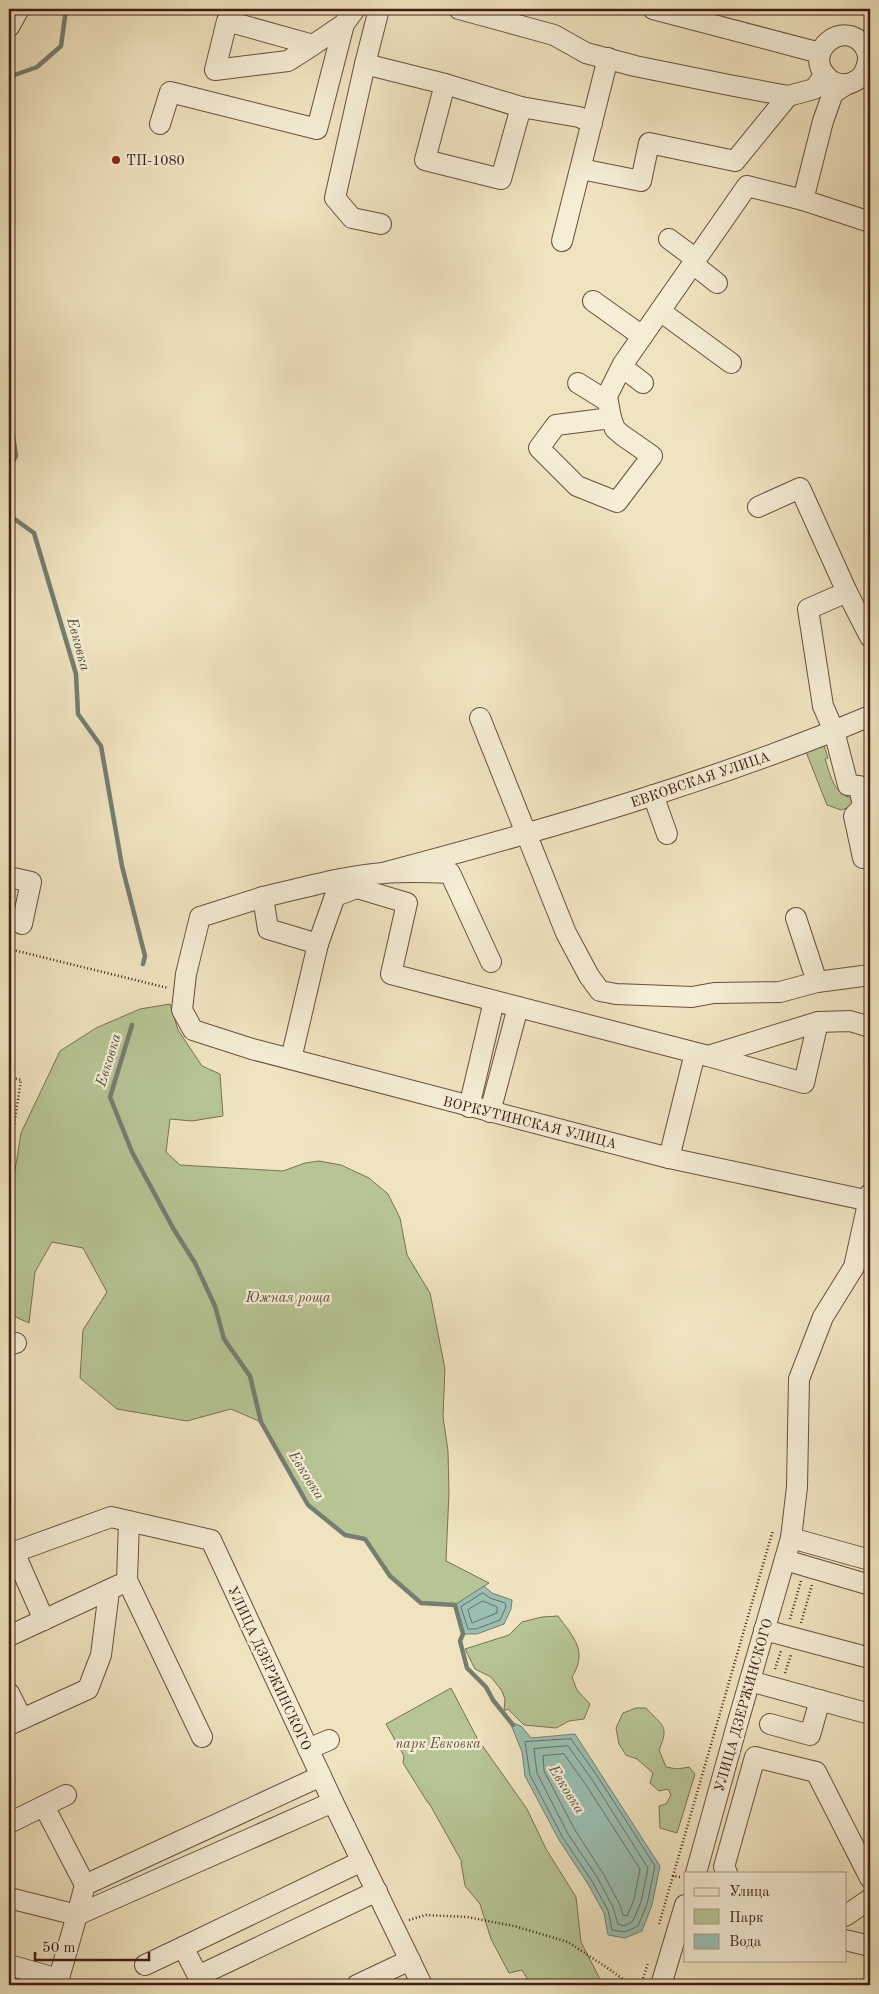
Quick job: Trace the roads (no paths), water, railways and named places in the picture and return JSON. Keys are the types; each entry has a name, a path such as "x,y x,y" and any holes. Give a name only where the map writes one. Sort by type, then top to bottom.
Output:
{"street":[{"path":"9,27 19,9"},
{"path":"379,9 335,198 352,218 381,224"},
{"path":"459,9 554,35 586,53 729,85 788,96 814,89 851,74"},
{"path":"653,9 820,53"},
{"path":"313,44 350,17"},
{"path":"160,124 170,92 317,129 350,17"},
{"path":"803,200 823,121 851,74 865,48 859,40 850,36 841,35 832,38 824,44 820,53 819,63 851,74"},
{"path":"562,241 608,58"},
{"path":"366,64 446,84 521,107 578,117 592,122"},
{"path":"446,84 425,160 501,179 521,107"},
{"path":"581,169 641,182 649,143 735,161 788,96"},
{"path":"609,410 556,425 539,448 577,486 617,502 652,456 615,429 607,396 622,367 642,336 747,186 803,200 870,222"},
{"path":"669,239 717,283"},
{"path":"593,300 642,336"},
{"path":"660,311 731,363"},
{"path":"622,367 643,383"},
{"path":"578,382 609,410"},
{"path":"758,507 800,488 847,592 870,637"},
{"path":"847,592 808,609 823,706 834,731 848,785 859,786 864,806 854,816 863,858 870,855"},
{"name":"ЕВКОВСКАЯ УЛИЦА","path":"383,873 527,835 653,796 834,731 870,716"},
{"path":"480,718 566,933 589,976 600,991 616,994 692,996 714,993 780,992 818,982 870,975"},
{"path":"653,796 667,834"},
{"path":"331,890 383,873 450,873 491,962"},
{"path":"9,877 31,882 22,924"},
{"path":"318,944 268,930 263,897 357,888 407,902 391,974 804,1083 818,1022"},
{"path":"291,1059 331,890"},
{"name":"ВОРКУТИНСКАЯ УЛИЦА","path":"263,897 200,918 186,974 182,1010 193,1030 291,1059 469,1107 669,1158 870,1199"},
{"path":"796,918 818,982"},
{"path":"469,1107 494,1001"},
{"path":"490,1112 518,1007"},
{"path":"701,1055 818,1022 850,1021 870,1026"},
{"path":"669,1158 701,1055"},
{"name":"УЛИЦА ДЗЕРЖИНСКОГО","path":"696,1872 792,1532 797,1487 799,1379 823,1317 854,1267 870,1199"},
{"name":"УЛИЦА ДЗЕРЖИНСКОГО","path":"11,1553 111,1517 210,1540 333,1802 422,1985"},
{"path":"129,1521 127,1580 202,1737"},
{"path":"792,1532 870,1560"},
{"path":"11,1553 44,1620"},
{"path":"785,1560 870,1585"},
{"path":"9,1636 109,1591 127,1580"},
{"path":"9,1693 15,1722 88,1688 100,1655 109,1591"},
{"path":"764,1630 870,1658"},
{"path":"750,1681 870,1714"},
{"path":"770,1724 810,1735 820,1700"},
{"path":"308,1749 329,1740"},
{"path":"726,1872 724,1867 755,1757 816,1772 870,1878"},
{"path":"86,1885 321,1776"},
{"path":"9,1823 66,1795"},
{"path":"9,1898 77,1915 333,1802"},
{"path":"9,1965 58,1982 86,1885 44,1806"},
{"path":"145,1965 362,1861"},
{"path":"183,1947 198,1976 377,1891"},
{"path":"846,1915 870,1899"},
{"path":"661,1985 684,1908"},
{"path":"846,1940 870,1946"},
{"path":"357,1985 410,1960"}],"water":[{"path":"484,1586 492,1593 512,1600 511,1609 504,1624 477,1634 463,1634 455,1605"},
{"path":"510,1722 521,1726 531,1738 575,1734 660,1866 652,1905 642,1931 625,1938 608,1935 604,1913 588,1884 559,1840 525,1776 522,1752"}],"waterway":[{"name":"Евковка","path":"9,77 37,67 61,46 66,9"},
{"name":"Евковка","path":"9,276 11,294 9,335"},
{"name":"Евковка","path":"9,407 16,456 9,469"},
{"name":"Евковка","path":"9,515 34,533 76,674 78,714 101,746 122,866 145,956 143,964"},
{"name":"Евковка","path":"132,1025 110,1097 132,1152 173,1228 195,1263 215,1306 224,1339 250,1376 261,1422 308,1505 345,1535 365,1539 390,1576 421,1603 455,1605 463,1634 460,1641 467,1668 486,1687 493,1700 513,1725"}],"place":[{"name":"ТП-1080","path":"116,160"}],"park label":[{"name":"Южная роща","path":"288,1297"},
{"name":"парк Евковка","path":"438,1743"}]}
